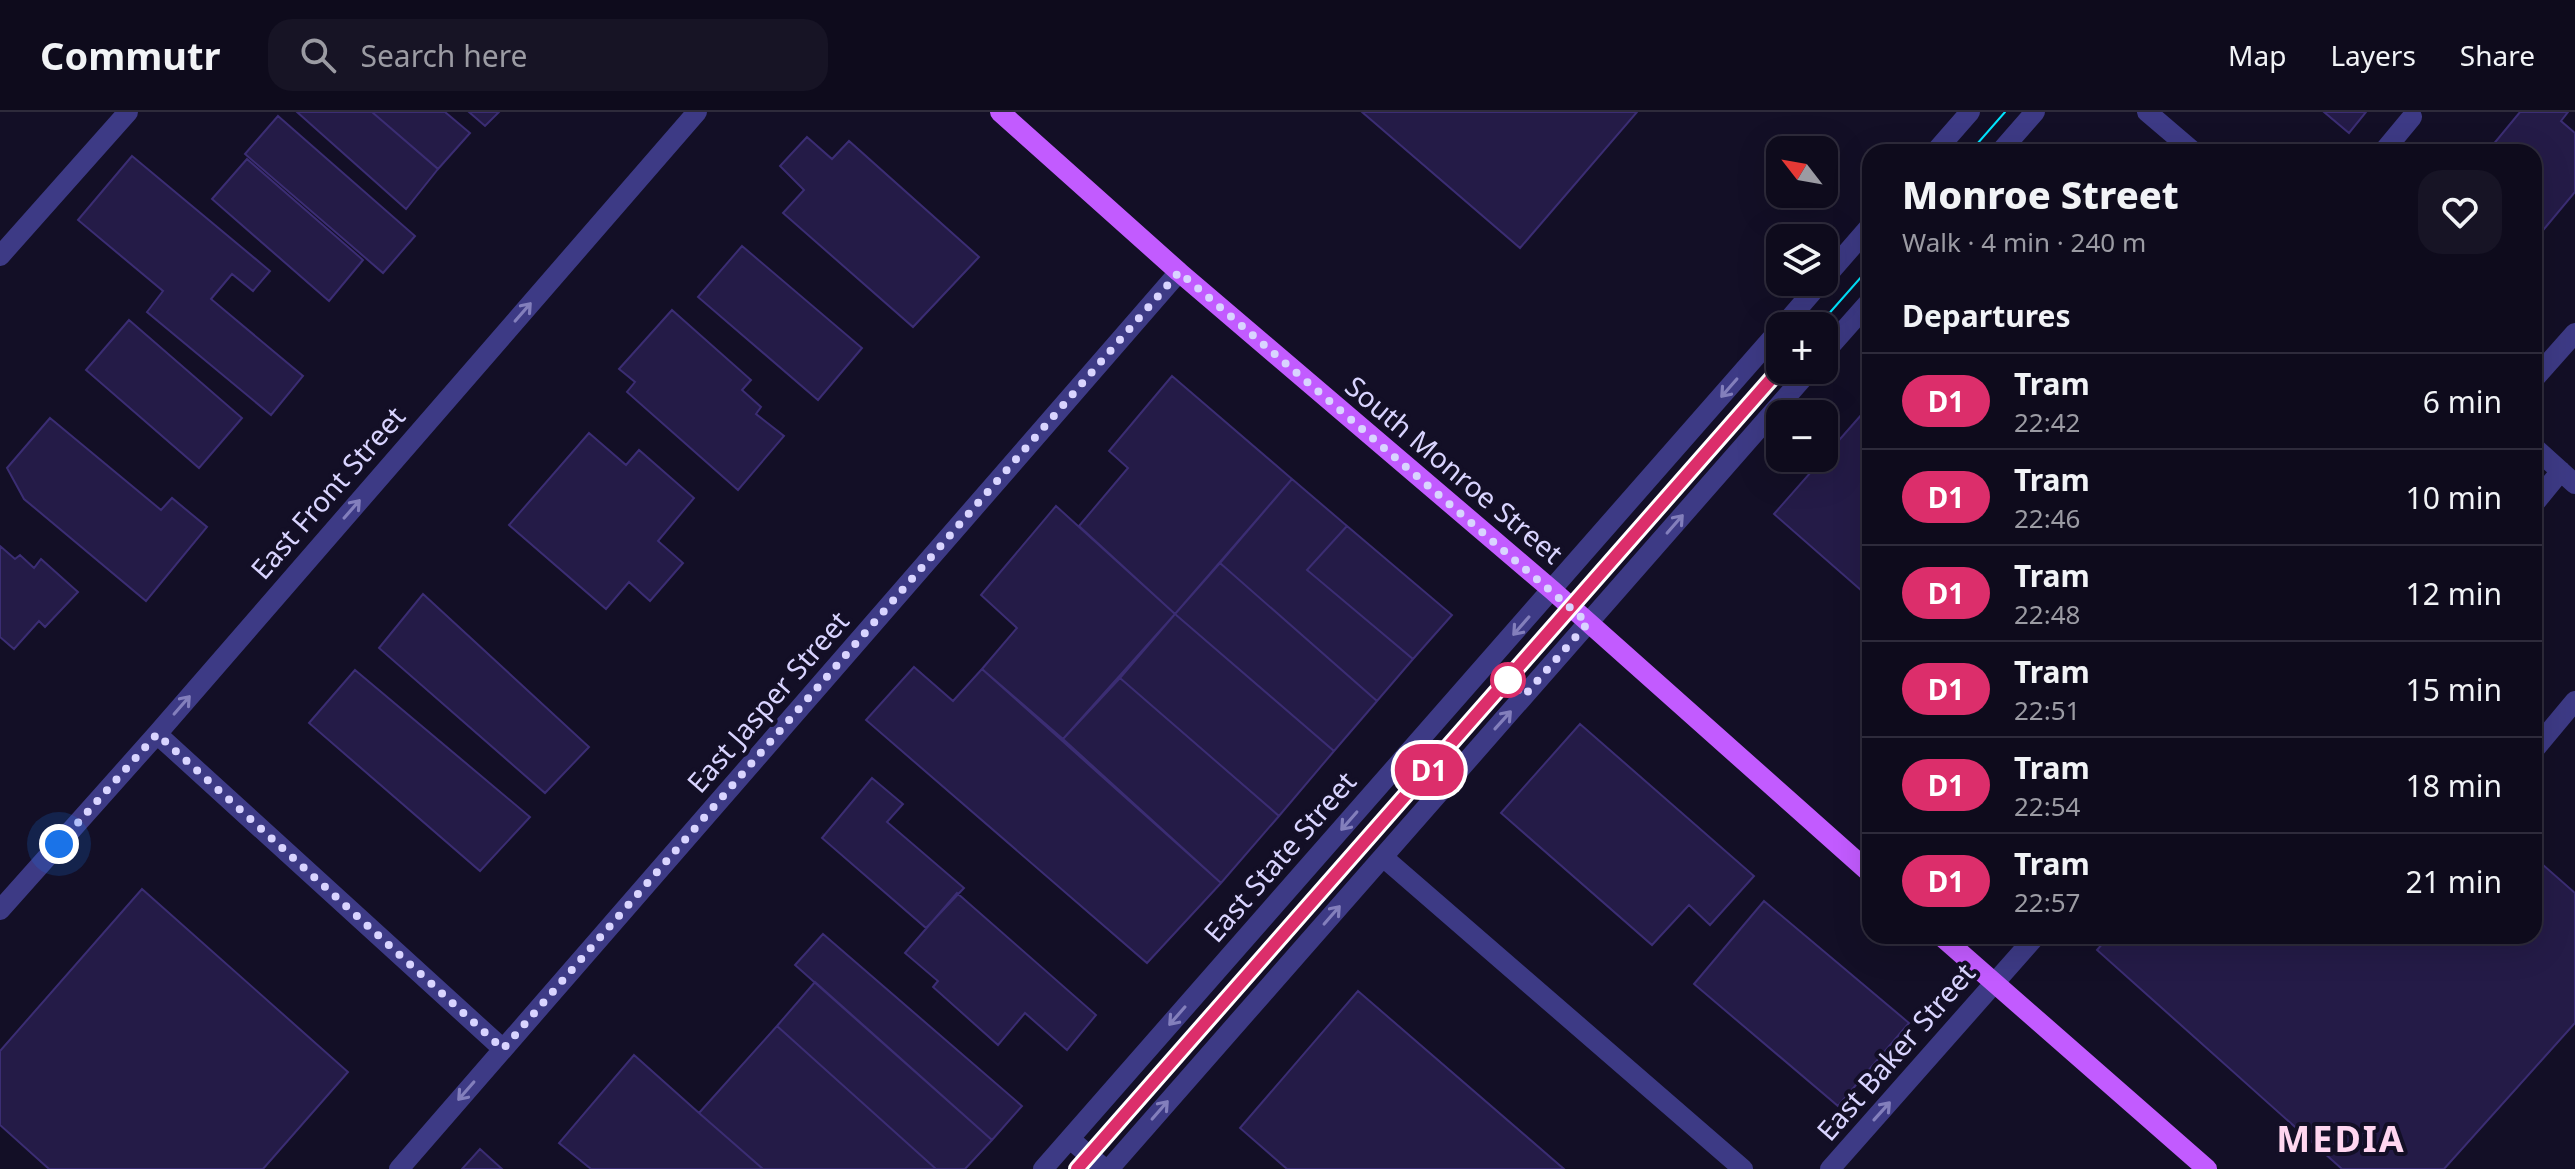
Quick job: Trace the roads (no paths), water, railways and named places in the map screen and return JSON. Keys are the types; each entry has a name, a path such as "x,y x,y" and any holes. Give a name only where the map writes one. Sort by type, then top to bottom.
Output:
{"main road":[{"name":"South Monroe Street","path":"1000,112 1179,272 1552,590 1862,866"},
{"path":"1950,944 2207,1169"}],"street":[{"path":"0,256 128,112"},
{"name":"East Front Street","path":"0,910 157,734 697,112"},
{"path":"1942,144 1970,112"},
{"path":"2007,144 2035,112"},
{"path":"2147,112 2183,144"},
{"path":"2390,144 2412,117"},
{"name":"East State Street","path":"1838,263 1862,235"},
{"name":"East Jasper Street","path":"399,1169 1179,272"},
{"name":"East State Street","path":"1795,312 1809,296"},
{"path":"1838,337 1862,310"},
{"path":"2542,370 2575,333"},
{"name":"East State Street","path":"1043,1169 1766,345"},
{"path":"1070,1139 1107,1169 1798,384"},
{"path":"2542,454 2568,478 2542,498"},
{"path":"2542,740 2575,701"},
{"path":"157,734 503,1049"},
{"path":"1383,857 1743,1169"},
{"name":"East Baker Street","path":"1830,1169 2029,944"}],"tram line":[{"path":"1977,144 2005,112"},
{"path":"1830,312 1862,276"},
{"path":"1077,1169 1767,384"},
{"name":"D1","path":"1077,1169 1767,384"}],"district":[{"name":"MEDIA","path":"2341,1139"}]}
